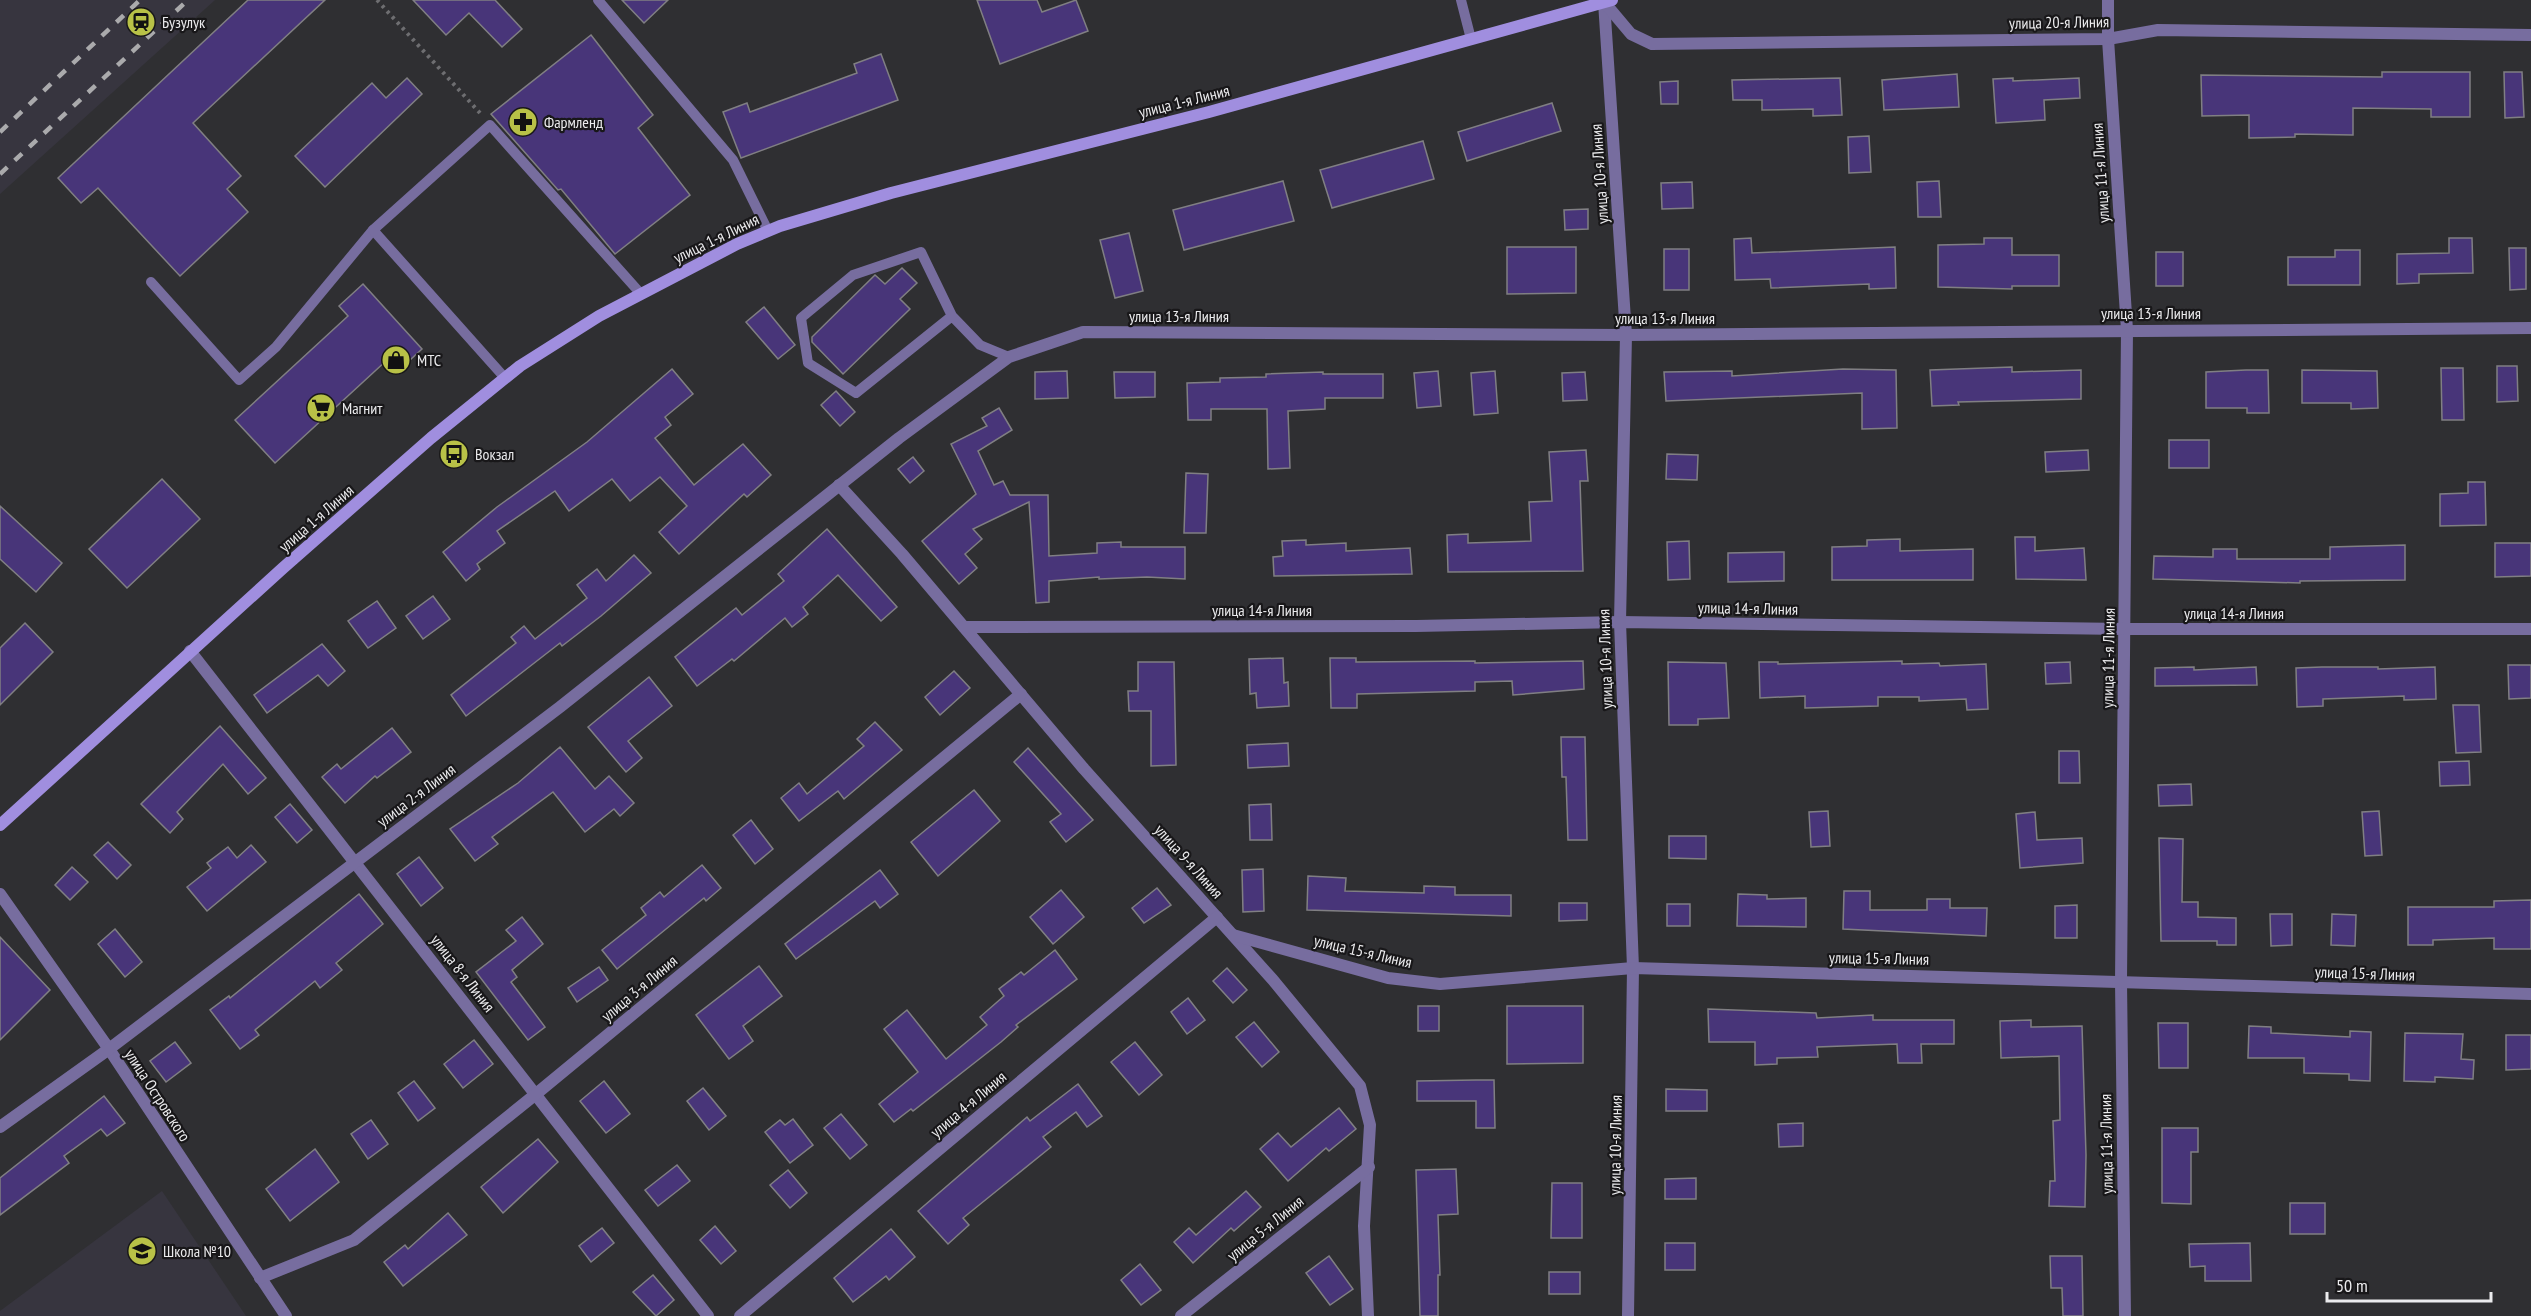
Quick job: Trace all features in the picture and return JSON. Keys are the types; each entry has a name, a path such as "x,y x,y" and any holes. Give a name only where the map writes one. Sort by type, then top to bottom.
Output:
{"main road":[{"name":"улица 1-я Линия","path":"0,825 190,651 431,438 505,378 599,316 738,244 768,231 891,193 1209,112 1608,1"}],"street":[{"name":"улица 11-я Линия","path":"2108,0 2108,39 2127,330 2121,981 2125,1316"},
{"name":"улица 20-я Линия","path":"1608,1 1630,34 1652,44 2108,39 2158,30 2531,34"},
{"name":"улица 10-я Линия","path":"1608,1 1626,334 1620,622 1633,968 1628,1316"},
{"name":"улица 13-я Линия","path":"842,483 1009,357 1083,332 1626,334 2531,328"},
{"name":"улица 9-я Линия","path":"842,483 1021,694 1233,935 1360,1086 1370,1125 1364,1226 1368,1316"},
{"name":"улица 2-я Линия","path":"0,1127 109,1048 560,707 842,483"},
{"name":"улица 14-я Линия","path":"964,627 1416,626 1620,622 2124,629 2531,629"},
{"name":"улица 8-я Линия","path":"190,651 356,861 708,1316"},
{"name":"улица 3-я Линия","path":"260,1278 354,1240 536,1094 1021,694"},
{"name":"улица Островского","path":"0,894 109,1048 286,1316"},
{"name":"улица 4-я Линия","path":"740,1316 1217,917"},
{"name":"улица 15-я Линия","path":"1233,935 1388,978 1440,984 1633,968 2531,994"},
{"name":"улица 5-я Линия","path":"1181,1316 1369,1167"}],"lane":[{"path":"598,0 734,160 768,231"},
{"path":"1461,0 1471,39"},
{"path":"151,282 239,380 276,347 373,230 490,124 641,294"},
{"path":"373,230 505,378"},
{"path":"952,316 856,393 808,363 801,318 853,275 921,252 952,316 980,345 1009,357"}],"path":[{"path":"377,0 490,124"}],"shaded area":[{"path":"0,0 215,0 0,194"},
{"name":"Школа №10","path":"162,1191 246,1316 0,1316 0,1311"}],"building":[{"name":"Бузулук","path":"248,0 325,0 193,123 241,176 227,189 248,212 180,276 98,188 81,203 58,178"},
{"path":"413,0 495,0 522,29 502,47 469,13 446,35"},
{"path":"622,0 668,0 644,23"},
{"path":"977,0 1037,0 1042,12 1076,0 1088,31 1000,64"},
{"path":"591,35 653,115 638,128 690,195 615,254 561,189 558,190 491,114"},
{"path":"881,54 898,100 741,158 723,112 747,103 750,112 857,73 854,64"},
{"path":"2382,72 2470,72 2470,117 2431,117 2431,109 2353,108 2353,135 2295,134 2295,137 2249,138 2249,115 2202,116 2201,75 2382,77"},
{"path":"2504,72 2522,72 2524,117 2505,118"},
{"path":"1957,74 1959,107 1884,110 1882,80"},
{"path":"407,78 422,94 325,187 295,156 372,83 386,98"},
{"path":"1840,78 1842,115 1813,116 1813,109 1762,110 1762,100 1733,100 1732,80"},
{"path":"2013,78 2013,81 2079,78 2080,98 2044,100 2045,120 1996,123 1993,79"},
{"path":"1678,81 1678,104 1661,104 1660,82"},
{"path":"1552,103 1561,131 1467,161 1458,132"},
{"path":"1869,136 1871,172 1849,173 1848,137"},
{"path":"1423,141 1434,179 1332,208 1320,170"},
{"path":"1283,181 1294,221 1184,250 1173,210"},
{"path":"1939,181 1941,217 1918,217 1917,182"},
{"path":"1692,182 1693,208 1662,209 1661,183"},
{"path":"1588,209 1588,229 1565,230 1564,210"},
{"path":"1129,233 1143,291 1115,298 1100,240"},
{"path":"1751,238 1752,253 1895,247 1896,288 1869,289 1869,284 1771,288 1770,279 1735,280 1734,239"},
{"path":"1984,238 2012,238 2012,255 2059,255 2059,286 2012,286 2012,289 1938,287 1938,245 1984,244"},
{"path":"2449,238 2472,238 2473,273 2419,274 2419,283 2397,284 2397,254 2449,253"},
{"path":"1507,247 1576,247 1576,293 1507,294"},
{"path":"2509,248 2526,248 2526,289 2510,290"},
{"path":"1664,249 1689,249 1689,290 1664,290"},
{"path":"2335,250 2360,250 2360,285 2288,285 2288,257 2335,257"},
{"path":"2156,252 2183,252 2183,286 2156,286"},
{"path":"902,268 917,283 900,299 910,309 843,374 812,342 812,337 875,275 885,284"},
{"path":"363,284 422,349 398,371 387,360 275,463 235,420 348,316 339,306"},
{"path":"764,307 795,345 778,359 746,322"},
{"path":"2497,366 2517,366 2518,401 2497,402"},
{"path":"2012,367 2012,372 2081,370 2081,399 1958,402 1959,405 1932,406 1930,370"},
{"path":"2441,368 2463,368 2464,420 2442,420"},
{"path":"672,369 693,394 665,417 671,425 655,438 694,485 743,444 771,475 747,497 744,494 679,554 659,532 687,506 660,477 630,501 612,479 569,511 555,491 497,531 505,543 477,564 480,569 466,581 443,552 497,507 587,442"},
{"path":"1843,369 1896,370 1897,428 1862,429 1862,393 1666,401 1664,372 1732,371 1732,376"},
{"path":"2268,370 2269,413 2247,413 2247,408 2206,408 2206,372"},
{"path":"2302,370 2377,371 2378,408 2351,409 2351,403 2302,403"},
{"path":"1067,371 1068,398 1035,399 1035,372"},
{"path":"1438,371 1441,406 1417,408 1414,373"},
{"path":"1495,371 1498,413 1474,415 1471,373"},
{"path":"1114,372 1155,372 1155,397 1115,398"},
{"path":"1323,372 1323,374 1383,374 1383,398 1325,398 1325,409 1288,411 1290,468 1268,469 1267,409 1211,409 1211,420 1188,420 1187,383 1220,382 1220,378 1266,377 1266,374"},
{"path":"1585,372 1587,400 1563,401 1562,373"},
{"path":"836,391 855,412 840,426 821,405"},
{"path":"999,408 1012,430 978,451 994,485 1003,481 1010,495 1048,495 1049,556 1097,553 1097,543 1121,542 1121,547 1185,547 1185,579 1147,577 1099,579 1099,577 1049,581 1049,602 1036,603 1029,502 973,529 982,539 965,554 977,568 959,584 922,541 976,494 951,444 987,426 982,418"},
{"path":"2169,440 2209,440 2209,468 2169,468"},
{"path":"1586,450 1588,481 1580,481 1583,571 1448,572 1447,535 1468,534 1468,543 1531,541 1529,502 1552,501 1549,452"},
{"path":"2088,450 2089,470 2046,472 2045,452"},
{"path":"1667,454 1698,455 1697,480 1666,479"},
{"path":"913,457 924,471 910,483 898,469"},
{"path":"1186,473 1208,474 1206,533 1184,533"},
{"path":"162,479 200,519 127,588 89,549"},
{"path":"2468,482 2485,482 2486,525 2440,526 2440,494 2468,493"},
{"path":"0,506 62,563 36,592 0,559"},
{"path":"827,529 897,607 881,621 838,575 803,607 808,614 792,627 785,618 734,661 732,659 697,686 675,657 736,608 742,615 784,581 778,574"},
{"path":"2015,537 2035,537 2035,551 2084,548 2086,580 2016,579"},
{"path":"1900,539 1900,551 1973,549 1973,580 1832,580 1832,547 1867,546 1867,540"},
{"path":"1306,540 1306,545 1346,543 1346,551 1410,548 1412,574 1274,576 1273,557 1283,556 1282,541"},
{"path":"1689,541 1690,579 1668,580 1667,542"},
{"path":"2495,543 2531,543 2531,576 2495,577"},
{"path":"2405,545 2405,580 2300,581 2300,583 2153,579 2154,556 2213,557 2213,549 2237,549 2237,559 2330,559 2330,547"},
{"path":"1784,552 1784,581 1728,582 1728,553"},
{"path":"634,555 651,573 601,616 562,646 560,643 466,716 451,695 516,643 511,637 524,626 535,639 587,598 577,585 597,569 606,581"},
{"path":"433,596 450,619 423,639 406,616"},
{"path":"377,601 396,628 368,648 348,621"},
{"path":"25,623 53,652 0,705 0,648"},
{"path":"322,644 345,671 328,686 318,675 267,713 254,695"},
{"path":"1283,658 1284,683 1288,682 1289,706 1257,708 1256,693 1250,694 1249,659"},
{"path":"1330,658 1356,658 1356,662 1583,661 1584,689 1513,695 1512,681 1475,682 1475,691 1357,694 1357,708 1331,708"},
{"path":"1902,661 1902,664 1939,663 1940,666 1986,664 1988,709 1967,710 1966,699 1919,701 1919,697 1878,697 1878,706 1805,708 1805,696 1760,698 1759,662 1778,662 1778,664"},
{"path":"1138,662 1174,662 1176,765 1151,766 1151,711 1129,711 1128,691 1138,691"},
{"path":"1668,662 1726,663 1729,718 1698,719 1698,725 1669,725"},
{"path":"2070,662 2071,683 2046,684 2045,663"},
{"path":"2508,665 2531,665 2531,698 2509,699"},
{"path":"2194,667 2194,670 2256,667 2257,685 2155,686 2155,668"},
{"path":"2378,667 2378,669 2435,667 2436,699 2404,700 2404,696 2323,699 2323,706 2297,707 2296,668"},
{"path":"954,671 970,688 940,715 925,697"},
{"path":"649,677 672,706 628,741 642,758 626,772 588,727"},
{"path":"2453,705 2479,705 2481,752 2456,753"},
{"path":"875,722 902,750 844,799 838,791 799,821 781,798 799,783 807,794 864,746 857,739"},
{"path":"220,726 266,778 248,794 223,764 177,812 183,819 170,833 141,804"},
{"path":"392,728 411,752 377,778 375,776 345,803 322,777 337,764 341,769"},
{"path":"1561,737 1585,737 1587,840 1568,840 1566,777 1562,777"},
{"path":"1288,743 1289,766 1248,768 1247,745"},
{"path":"560,747 595,789 609,776 634,803 620,816 614,809 585,832 553,792 492,837 498,844 475,861 450,829 518,783"},
{"path":"1028,748 1093,820 1066,842 1050,822 1061,814 1014,762"},
{"path":"2059,751 2079,751 2080,783 2059,783"},
{"path":"2469,761 2470,785 2440,786 2439,762"},
{"path":"2191,784 2192,805 2159,806 2158,785"},
{"path":"974,790 1000,821 938,876 911,842"},
{"path":"290,804 312,830 297,843 275,817"},
{"path":"1271,804 1272,840 1250,840 1249,805"},
{"path":"1828,811 1830,846 1811,847 1809,812"},
{"path":"2379,811 2382,855 2365,856 2362,812"},
{"path":"2035,812 2037,840 2082,838 2083,863 2020,868 2016,814"},
{"path":"751,820 773,849 755,864 733,835"},
{"path":"1669,836 1706,836 1706,859 1669,858"},
{"path":"2159,838 2183,839 2182,902 2198,902 2198,917 2236,918 2236,945 2217,945 2217,941 2161,941"},
{"path":"108,842 131,865 117,879 94,855"},
{"path":"251,845 266,862 207,911 187,887 211,868 207,863 228,847 237,858"},
{"path":"419,857 443,888 421,906 397,874"},
{"path":"702,865 721,888 706,901 704,898 617,969 602,950 646,915 641,908 660,892 664,897"},
{"path":"72,867 88,882 70,900 55,885"},
{"path":"1263,869 1264,911 1243,912 1242,870"},
{"path":"880,870 898,894 880,908 875,901 796,959 785,944"},
{"path":"1308,876 1346,878 1345,891 1424,893 1424,886 1455,887 1455,895 1511,895 1511,916 1307,910"},
{"path":"1157,888 1171,905 1144,923 1132,908"},
{"path":"1061,890 1084,917 1053,944 1030,917"},
{"path":"1844,891 1870,891 1870,910 1927,910 1927,899 1950,899 1950,908 1987,908 1986,936 1843,929"},
{"path":"359,894 383,924 336,963 342,970 320,988 315,981 255,1030 259,1035 240,1049 210,1010 229,996 230,998"},
{"path":"1738,894 1767,895 1767,899 1806,898 1806,927 1737,926"},
{"path":"2531,900 2531,949 2494,949 2494,938 2433,940 2433,945 2408,945 2408,907 2494,907 2494,901"},
{"path":"1559,903 1587,903 1587,920 1559,921"},
{"path":"1667,904 1690,904 1690,926 1667,926"},
{"path":"2077,905 2077,938 2055,938 2055,906"},
{"path":"2270,914 2292,914 2292,945 2271,946"},
{"path":"2332,914 2356,915 2355,946 2331,945"},
{"path":"522,917 543,944 512,970 517,977 511,982 545,1027 528,1040 476,972 516,941 506,930"},
{"path":"115,929 142,962 125,977 98,944"},
{"path":"0,937 50,990 0,1040"},
{"path":"1055,950 1077,979 1016,1025 1018,1027 1001,1042 913,1111 911,1109 894,1122 879,1104 918,1072 884,1029 907,1010 946,1059 987,1025 980,1017 1004,996 999,989 1021,972 1024,975"},
{"path":"759,966 782,996 743,1026 753,1041 729,1059 696,1015"},
{"path":"599,967 608,980 577,1002 568,988"},
{"path":"1227,968 1247,990 1233,1003 1213,981"},
{"path":"1188,998 1205,1020 1187,1034 1171,1012"},
{"path":"1418,1006 1439,1006 1439,1031 1418,1031"},
{"path":"1507,1006 1583,1006 1583,1063 1507,1064"},
{"path":"1708,1009 1816,1013 1817,1018 1873,1015 1873,1020 1954,1020 1954,1044 1921,1044 1922,1063 1898,1063 1897,1044 1817,1047 1818,1057 1777,1058 1777,1064 1755,1065 1755,1042 1709,1042"},
{"path":"2031,1020 2031,1027 2082,1026 2086,1155 2085,1207 2049,1206 2050,1181 2055,1181 2053,1121 2060,1120 2059,1056 2001,1058 2000,1021"},
{"path":"1254,1022 1279,1052 1262,1067 1236,1037"},
{"path":"2158,1023 2188,1023 2188,1068 2159,1068"},
{"path":"2249,1026 2271,1027 2271,1033 2350,1037 2350,1031 2371,1032 2370,1081 2349,1080 2349,1074 2304,1073 2304,1058 2248,1058"},
{"path":"2405,1033 2463,1034 2461,1059 2474,1060 2473,1079 2435,1077 2435,1082 2404,1081"},
{"path":"2506,1035 2531,1035 2531,1069 2506,1070"},
{"path":"474,1040 493,1064 463,1088 444,1064"},
{"path":"175,1042 191,1063 166,1082 150,1061"},
{"path":"1135,1042 1162,1075 1139,1095 1111,1062"},
{"path":"1494,1080 1495,1128 1476,1128 1476,1101 1417,1101 1417,1081"},
{"path":"414,1081 435,1108 418,1121 398,1093"},
{"path":"604,1081 630,1114 606,1133 580,1101"},
{"path":"1078,1084 1102,1116 1087,1127 1076,1112 1043,1137 1051,1147 963,1218 969,1225 948,1244 918,1211 1027,1117 1030,1121"},
{"path":"703,1088 726,1116 709,1130 687,1101"},
{"path":"1666,1089 1707,1090 1707,1111 1666,1111"},
{"path":"104,1096 125,1123 107,1136 101,1129 64,1156 69,1163 0,1215 0,1178"},
{"path":"1339,1108 1356,1129 1329,1151 1326,1148 1288,1181 1260,1149 1278,1133 1291,1147"},
{"path":"841,1114 867,1145 850,1159 824,1128"},
{"path":"793,1119 813,1145 790,1163 765,1132 780,1120 785,1125"},
{"path":"371,1120 388,1144 368,1159 351,1134"},
{"path":"1803,1123 1803,1146 1779,1147 1778,1124"},
{"path":"2162,1128 2198,1128 2198,1152 2191,1152 2191,1204 2162,1203"},
{"path":"538,1139 558,1162 503,1213 481,1187"},
{"path":"315,1149 339,1182 290,1221 266,1189"},
{"path":"677,1165 690,1181 658,1206 645,1190"},
{"path":"1456,1169 1458,1214 1438,1215 1440,1275 1438,1275 1438,1316 1420,1316 1416,1170"},
{"path":"788,1170 807,1193 790,1208 770,1185"},
{"path":"1696,1178 1696,1199 1665,1199 1665,1179"},
{"path":"1552,1183 1582,1183 1582,1238 1551,1238"},
{"path":"1246,1191 1261,1207 1234,1231 1231,1228 1193,1263 1174,1242 1189,1228 1196,1235"},
{"path":"2290,1203 2325,1203 2325,1234 2290,1234"},
{"path":"448,1213 467,1235 403,1286 384,1262 405,1245 408,1249"},
{"path":"715,1226 736,1251 721,1264 700,1240"},
{"path":"602,1228 614,1243 591,1262 579,1246"},
{"path":"891,1229 915,1257 889,1280 886,1276 853,1302 834,1278"},
{"path":"1665,1243 1695,1243 1695,1270 1665,1270"},
{"path":"2250,1243 2251,1281 2205,1281 2205,1266 2190,1267 2189,1244"},
{"path":"1329,1256 1353,1289 1330,1305 1306,1273"},
{"path":"2050,1256 2082,1256 2083,1316 2063,1316 2062,1288 2051,1288"},
{"path":"1140,1264 1161,1290 1141,1305 1121,1280"},
{"path":"1549,1272 1580,1272 1580,1294 1549,1294"},
{"path":"653,1275 674,1300 656,1316 633,1292"}],"railway":[{"path":"0,132 140,0"},
{"path":"0,174 188,0"}],"place":[{"name":"Бузулук","path":"141,22"},
{"name":"Фармленд","path":"523,122"},
{"name":"МТС","path":"396,360"},
{"name":"Магнит","path":"321,408"},
{"name":"Вокзал","path":"454,454"},
{"name":"Школа №10","path":"142,1251"}]}
